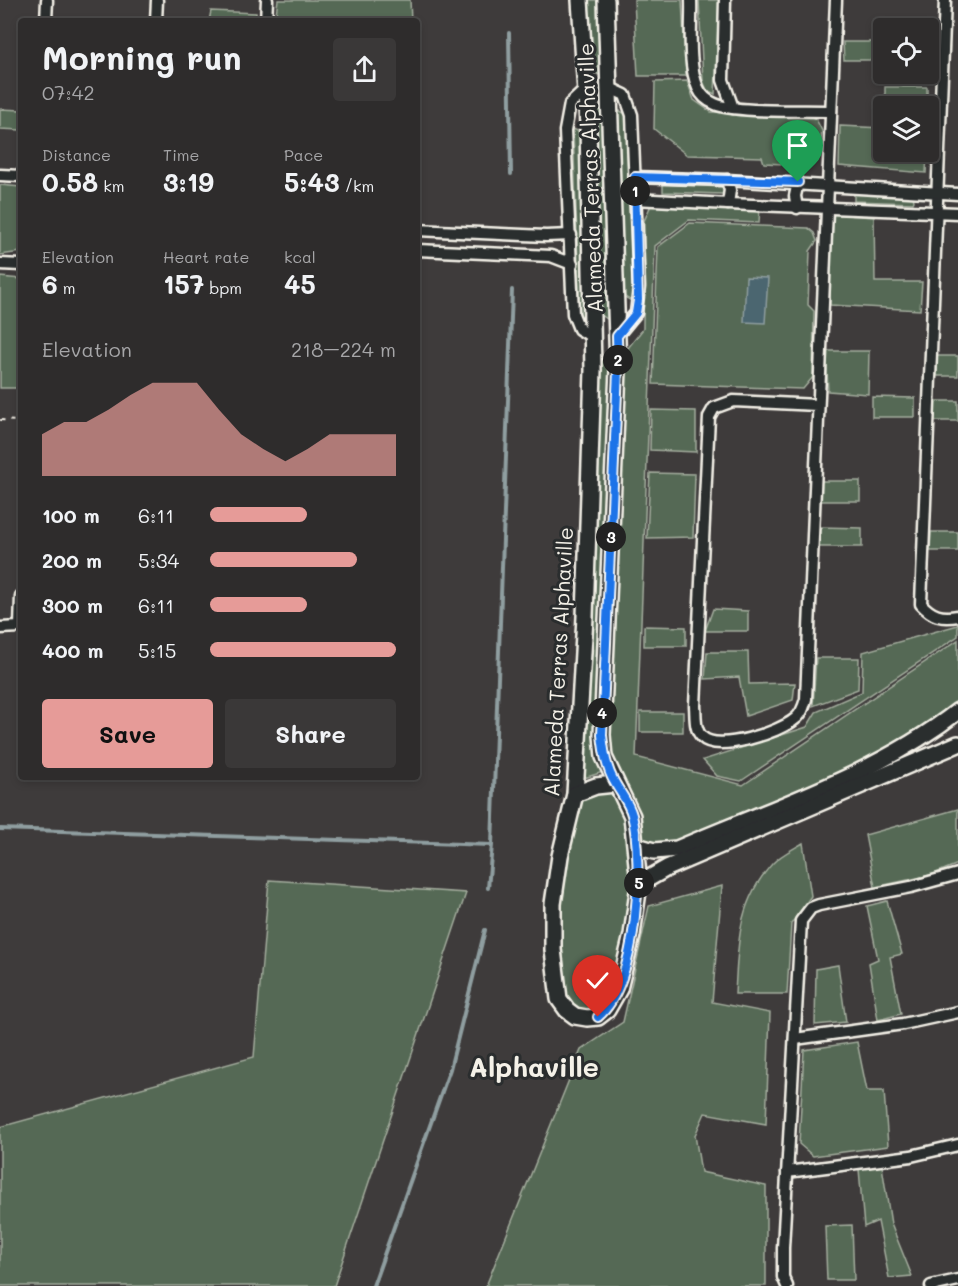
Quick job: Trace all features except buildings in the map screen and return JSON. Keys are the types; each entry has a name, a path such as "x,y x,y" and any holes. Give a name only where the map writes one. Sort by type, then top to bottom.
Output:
{"street":[{"path":"46,18 47,0"},
{"path":"156,18 158,0"},
{"path":"266,18 267,0"},
{"name":"Alameda Terras Alphaville","path":"580,0 594,338 585,617 575,794 560,856 553,904 553,927 559,999 575,1016 598,1017 607,1010 619,989 632,935 639,884 637,846 630,810 615,784 604,757 602,726 618,370 606,0"},
{"path":"691,0 694,69 699,90 717,105 733,108 831,111"},
{"path":"725,0 723,80 733,108"},
{"path":"817,405 733,401 714,408 709,417 695,706 696,728 703,739 717,745 730,744 785,725 796,719 803,710 807,682 836,0"},
{"path":"945,0 921,604 930,615 946,619 958,616"},
{"path":"610,88 625,95 633,128 638,300 636,313 617,336 594,338 574,323 566,121 570,104 585,90 610,88"},
{"path":"0,175 18,176"},
{"path":"635,177 798,182 958,194"},
{"path":"727,180 730,190 728,204"},
{"path":"797,208 795,196 798,182"},
{"path":"635,199 797,208 958,213"},
{"path":"420,230 546,236 571,235"},
{"path":"420,250 551,256 572,264"},
{"path":"0,264 18,265"},
{"path":"0,627 18,627"},
{"path":"637,846 654,851 667,851 687,844 872,765 910,745 958,711"},
{"path":"639,884 667,868 958,744"},
{"path":"575,794 596,786 615,784"},
{"path":"787,1286 783,1260 787,1172 799,929 804,914 819,905 911,887 958,874"},
{"path":"795,1038 903,1024 958,1012"},
{"path":"787,1172 900,1158 958,1145"},
{"path":"931,1286 958,1280"}],"path":[{"path":"0,420 18,421"}],"green space":[{"path":"278,0 410,0 411,18 275,18"},
{"path":"588,0 599,0 603,73 599,75 592,71"},
{"path":"634,0 682,0 686,76 638,76"},
{"path":"699,0 719,0 715,94 707,90 703,81"},
{"path":"211,11 256,13 256,18 210,18"},
{"path":"843,42 873,42 873,60 844,60"},
{"path":"687,81 694,100 711,112 807,115 816,119 822,131 819,157 803,165 764,163 762,157 687,155 654,129 655,82"},
{"path":"885,87 927,87 927,96 885,96"},
{"path":"599,107 604,108 609,318 607,319 600,314 594,111"},
{"path":"0,109 18,110 18,130 0,129"},
{"path":"620,111 626,114 633,302 623,296 617,114"},
{"path":"840,126 873,128 873,162 927,162 926,173 839,166"},
{"path":"573,129 584,134 585,319 580,315"},
{"path":"663,184 722,187 724,190 722,194 663,192"},
{"path":"0,185 18,187 18,252 0,255"},
{"path":"854,193 913,196 914,201 913,203 854,201"},
{"path":"651,205 760,206 759,223 689,220 655,246 636,757 743,785 958,640 958,711 910,745 677,849 637,846 602,735 609,594 628,348 643,329 644,221"},
{"path":"832,214 874,217 875,282 922,282 920,310 830,305"},
{"path":"690,223 808,228 814,233 817,241 810,251 808,305 814,311 813,377 803,389 653,384 658,247"},
{"path":"0,277 18,279 18,388 0,388"},
{"path":"826,351 869,351 868,394 828,391"},
{"path":"937,356 958,356 958,376 937,376"},
{"path":"605,357 610,361 596,722 597,748 603,772 584,778 582,774 600,361"},
{"path":"872,397 915,398 915,417 872,417"},
{"path":"934,401 958,401 958,421 934,421"},
{"path":"651,410 696,411 696,452 650,450"},
{"path":"650,473 695,474 693,537 647,538"},
{"path":"818,481 860,481 860,501 818,501"},
{"path":"820,527 862,528 862,547 819,547"},
{"path":"931,532 958,532 958,551 930,551"},
{"path":"713,609 748,611 748,631 705,631"},
{"path":"958,625 958,636 741,781 717,776 703,760 807,727 816,712 862,692 863,652"},
{"path":"644,626 686,627 686,646 644,646"},
{"path":"707,652 748,652 749,684 795,683 793,700 746,716 739,677 705,679"},
{"path":"816,658 859,658 858,689 813,706"},
{"path":"640,712 683,712 683,732 640,732"},
{"path":"604,790 611,792 623,814 630,839 631,893 621,948 607,997 597,1008 585,1010 574,1005 566,993 561,930 563,879 582,797"},
{"path":"958,809 958,864 931,875 875,887 865,835"},
{"path":"803,843 811,896 791,924 787,994 735,994 739,941 752,894 760,879 775,861"},
{"path":"269,880 466,893 334,1286 0,1286 0,1127 254,1057"},
{"path":"722,886 712,1002 770,1013 766,1124 705,1113 695,1135 701,1172 766,1186 766,1286 486,1286 581,1050 623,1022 649,906"},
{"path":"887,901 902,954 890,957 901,1014 878,1020 869,963 878,959 867,906"},
{"path":"838,965 846,1022 815,1025 816,969"},
{"path":"857,1042 867,1091 884,1091 888,1146 813,1156 799,1144 804,1050"},
{"path":"882,1166 891,1224 912,1276 889,1278 878,1221 864,1227 859,1169"},
{"path":"852,1225 854,1280 827,1280 825,1226"}],"water":[{"path":"746,277 768,278 765,323 744,322"}],"waterway":[{"path":"509,33 511,174"},
{"path":"488,888 492,845 512,290"},
{"path":"0,829 492,845"},
{"path":"373,1286 450,1069 485,930"}],"district":[{"name":"Alphaville","path":"534,1068"}],"route":[{"path":"598,1017 607,1010 619,989 632,935 639,884 637,846 632,816 604,757 602,735 618,370 617,336 636,313 639,287 635,177 798,182"}]}
